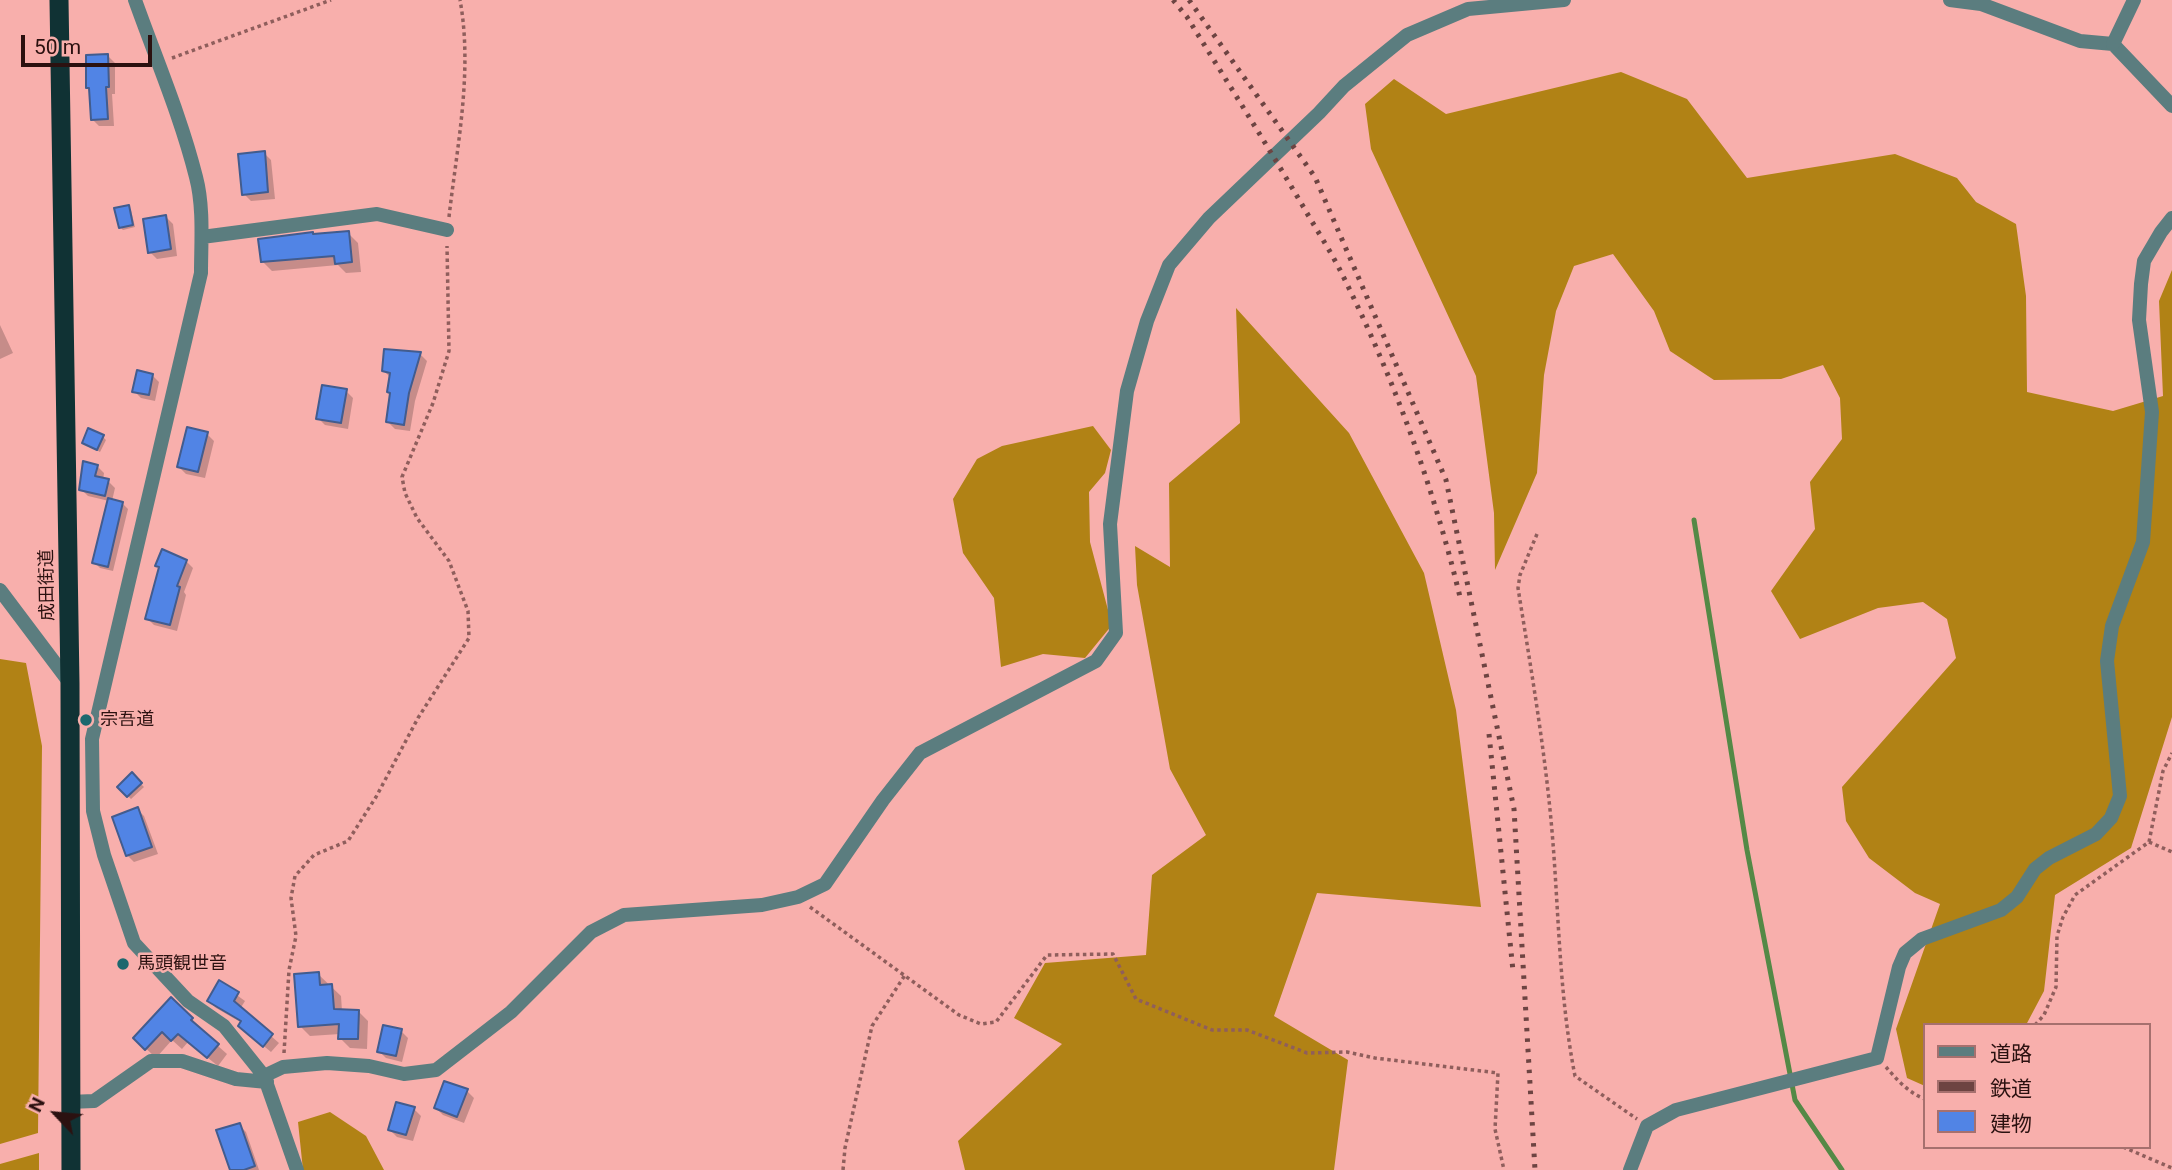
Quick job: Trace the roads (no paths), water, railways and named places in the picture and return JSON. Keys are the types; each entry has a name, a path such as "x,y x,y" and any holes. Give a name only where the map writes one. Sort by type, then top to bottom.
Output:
{"highway":[{"name":"成田街道","path":"59,0 71,723 71,1170"}],"street":[{"path":"135,0 160,63 197,180 202,237 201,273 92,739 93,811 104,855 134,943 188,1001 224,1026 266,1079 297,1170"},
{"path":"69,1102 94,1101 151,1060 182,1061 236,1079 266,1079 283,1067 327,1063 369,1066 404,1074 436,1070 511,1012 591,932 624,915 762,905 798,897 825,884 883,800 920,753 1096,661 1116,633 1110,524 1127,391 1147,321 1169,265 1209,218 1344,86 1407,35 1468,9 1564,0"},
{"path":"1950,0 1981,4 2080,41 2113,44 2172,106"},
{"path":"2113,44 2134,0"},
{"path":"202,237 377,214 447,230"},
{"path":"1630,1170 1647,1126 1676,1110 1878,1058 1899,967 1905,953 1922,939 2001,910 2017,897 2035,869 2096,834 2111,818 2120,796 2107,661 2112,626 2143,542 2152,412 2140,320 2141,284 2144,261 2172,218"},
{"path":"0,590 70,682"},
{"path":"71,723 92,739"}],"waterway":[{"path":"1694,520 1747,850 1795,1100 1842,1170"}],"railway":[{"path":"1173,0 1187,17 1290,184 1337,264 1360,311 1424,472 1460,597"},
{"path":"1189,0 1315,177 1446,480 1514,809 1535,1170"},
{"path":"1489,734 1513,971"}],"place":[{"name":"宗吾道","path":"86,720"},
{"name":"馬頭観世音","path":"123,964"}]}
